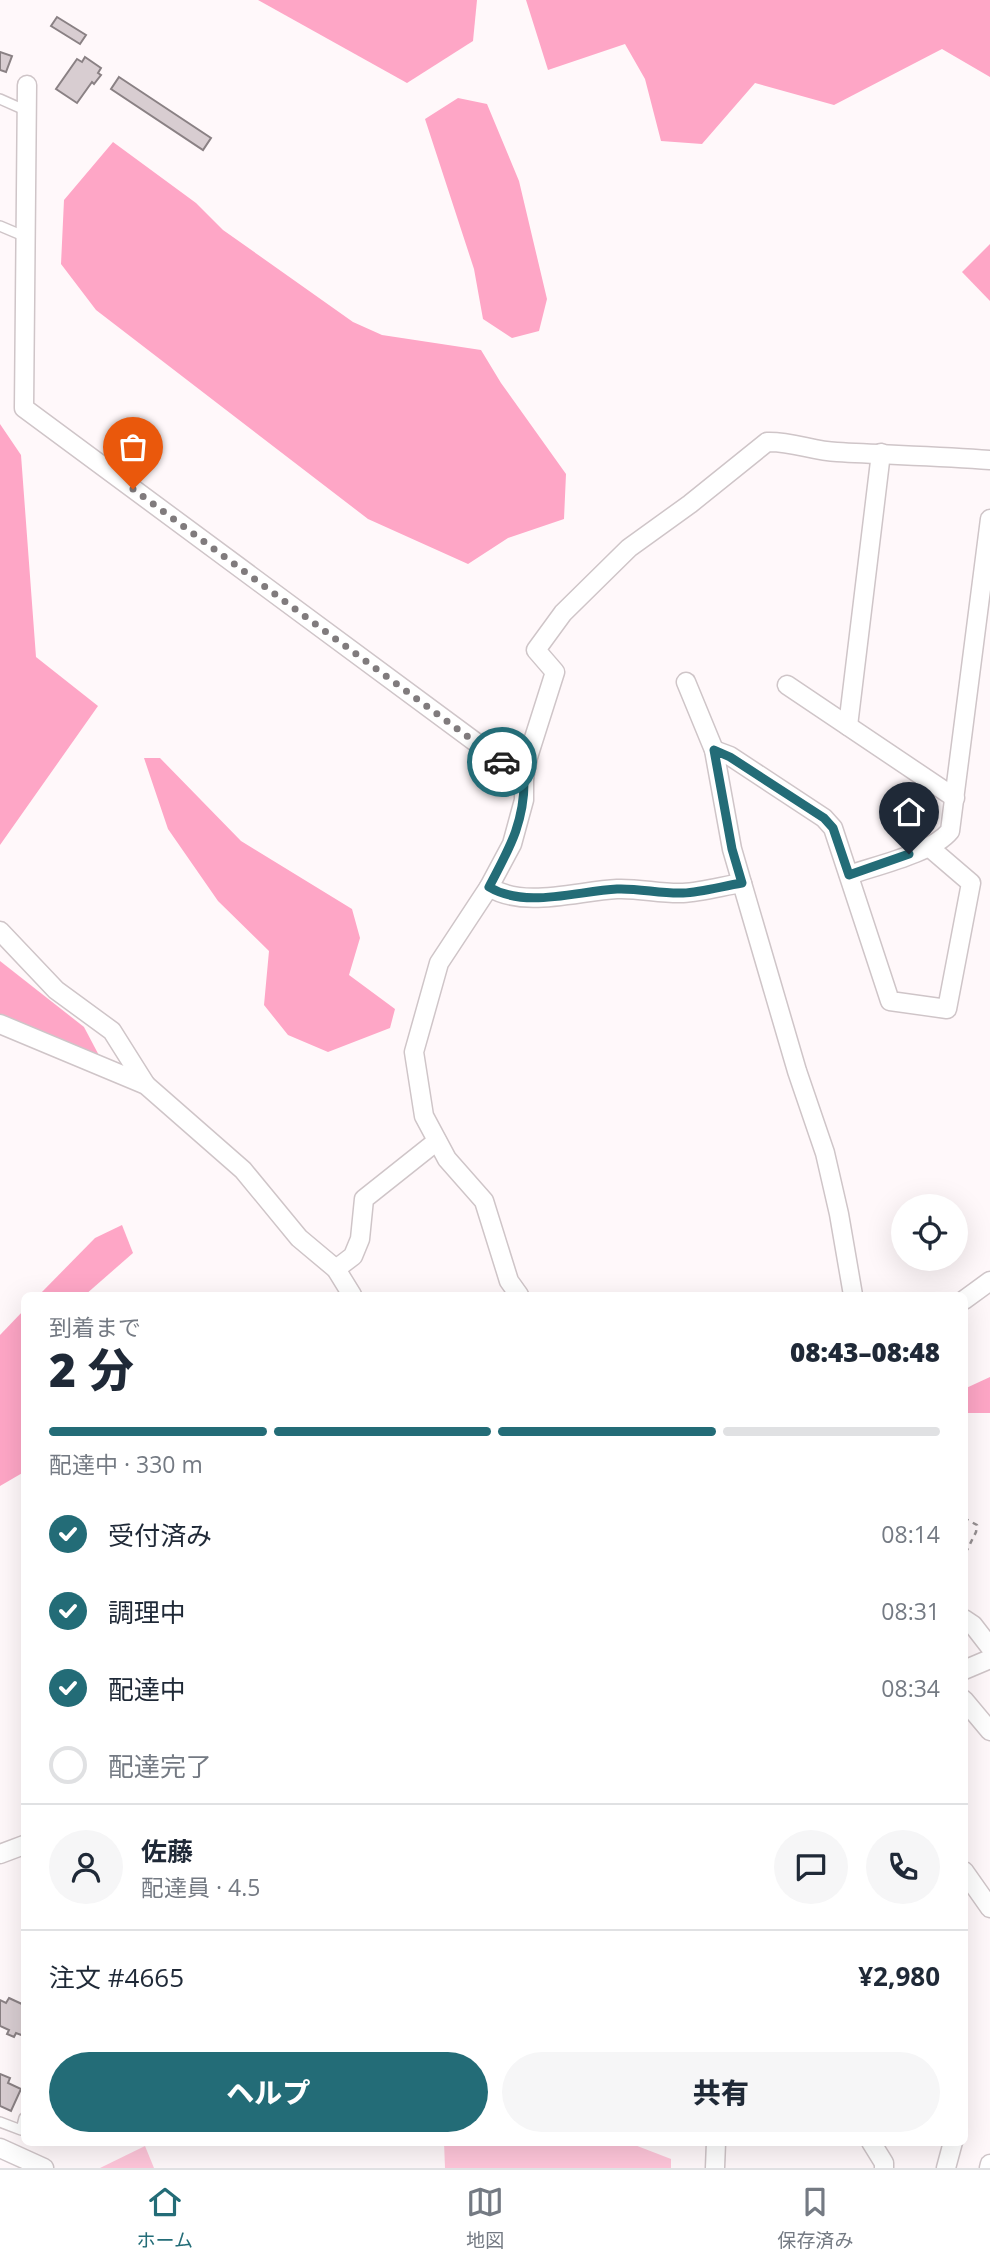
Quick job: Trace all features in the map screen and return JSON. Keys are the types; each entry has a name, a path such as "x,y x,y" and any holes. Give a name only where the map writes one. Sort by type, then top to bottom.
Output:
{"street":[{"path":"27,85 24,408 524,778"},
{"path":"517,1292 509,1280 484,1201 447,1159 424,1116 414,1052 439,963 489,887 512,844 524,800 527,757 555,672 536,650 563,612 629,548 767,442 782,441 834,452 990,460"},
{"path":"848,726 881,453"},
{"path":"849,875 929,847 943,840 950,831 990,519"},
{"path":"686,682 714,750 732,849 797,1071 825,1153 852,1292"},
{"path":"787,685 955,798"},
{"path":"714,750 730,757 824,818 833,828 890,1001 947,1009 971,883 929,847"},
{"path":"489,887 498,893 525,897 573,896 617,889 683,893 742,883"},
{"path":"0,931 56,989 112,1031 146,1085 243,1170 299,1238 336,1269 350,1292"},
{"path":"0,1024 146,1085"},
{"path":"336,1269 353,1256 360,1238 364,1199 437,1142"},
{"path":"968,1297 990,1282"},
{"path":"968,1622 990,1647"},
{"path":"968,1668 990,1659"},
{"path":"968,1705 990,1731"},
{"path":"0,1854 21,1846"},
{"path":"968,1877 990,1908"},
{"path":"715,2168 716,2146"},
{"path":"873,2146 884,2163 884,2168"},
{"path":"946,2168 952,2146"},
{"path":"0,2148 44,2168"}],"lane":[{"path":"0,99 27,111"},
{"path":"0,226 26,237"},
{"path":"0,2122 21,2130"}],"path":[{"path":"968,1520 976,1525 976,1532 968,1548"}],"shaded area":[{"path":"258,0 477,0 473,41 407,83"},
{"path":"526,0 990,0 990,77 942,49 834,105 755,83 702,144 661,141 645,79 625,44 548,70"},
{"path":"458,98 487,104 519,181 547,299 539,331 512,338 483,319 474,269 425,119"},
{"path":"113,142 196,203 223,230 353,322 382,335 481,350 501,383 566,474 564,519 508,538 468,564 368,519 96,310 61,264 64,200"},
{"path":"990,244 990,301 962,272"},
{"path":"0,424 21,455 36,657 98,706 0,845"},
{"path":"144,758 160,758 241,841 352,909 360,938 349,975 395,1009 390,1028 328,1052 288,1035 264,1005 269,951 218,901 168,829"},
{"path":"0,961 84,1027 103,1063 0,1017"},
{"path":"122,1225 133,1253 88,1292 42,1292 95,1238"},
{"path":"21,1313 21,1474 0,1486 0,1335"},
{"path":"990,1377 990,1413 968,1413 968,1387"},
{"path":"145,2146 154,2168 100,2168"},
{"path":"444,2146 637,2146 671,2159 671,2168 445,2168"}],"building":[{"path":"57,17 86,35 80,44 51,26"},
{"path":"0,52 12,56 6,72 0,70"},
{"path":"85,57 101,68 98,73 101,75 94,84 92,82 77,103 56,89 77,59 82,62"},
{"path":"119,77 211,138 203,150 111,89"},
{"path":"9,1998 21,2004 21,2035 16,2033 14,2037 7,2034 9,2030 0,2026 0,2000 6,2003"},
{"path":"0,2074 10,2078 8,2083 21,2089 11,2111 0,2106"}],"way so far":[{"path":"133,489 502,762"}],"route":[{"path":"502,762 524,778 524,800 512,844 489,887 513,897 573,896 617,889 683,893 742,883 732,849 714,750 730,757 824,818 833,828 849,875 909,854"}]}
